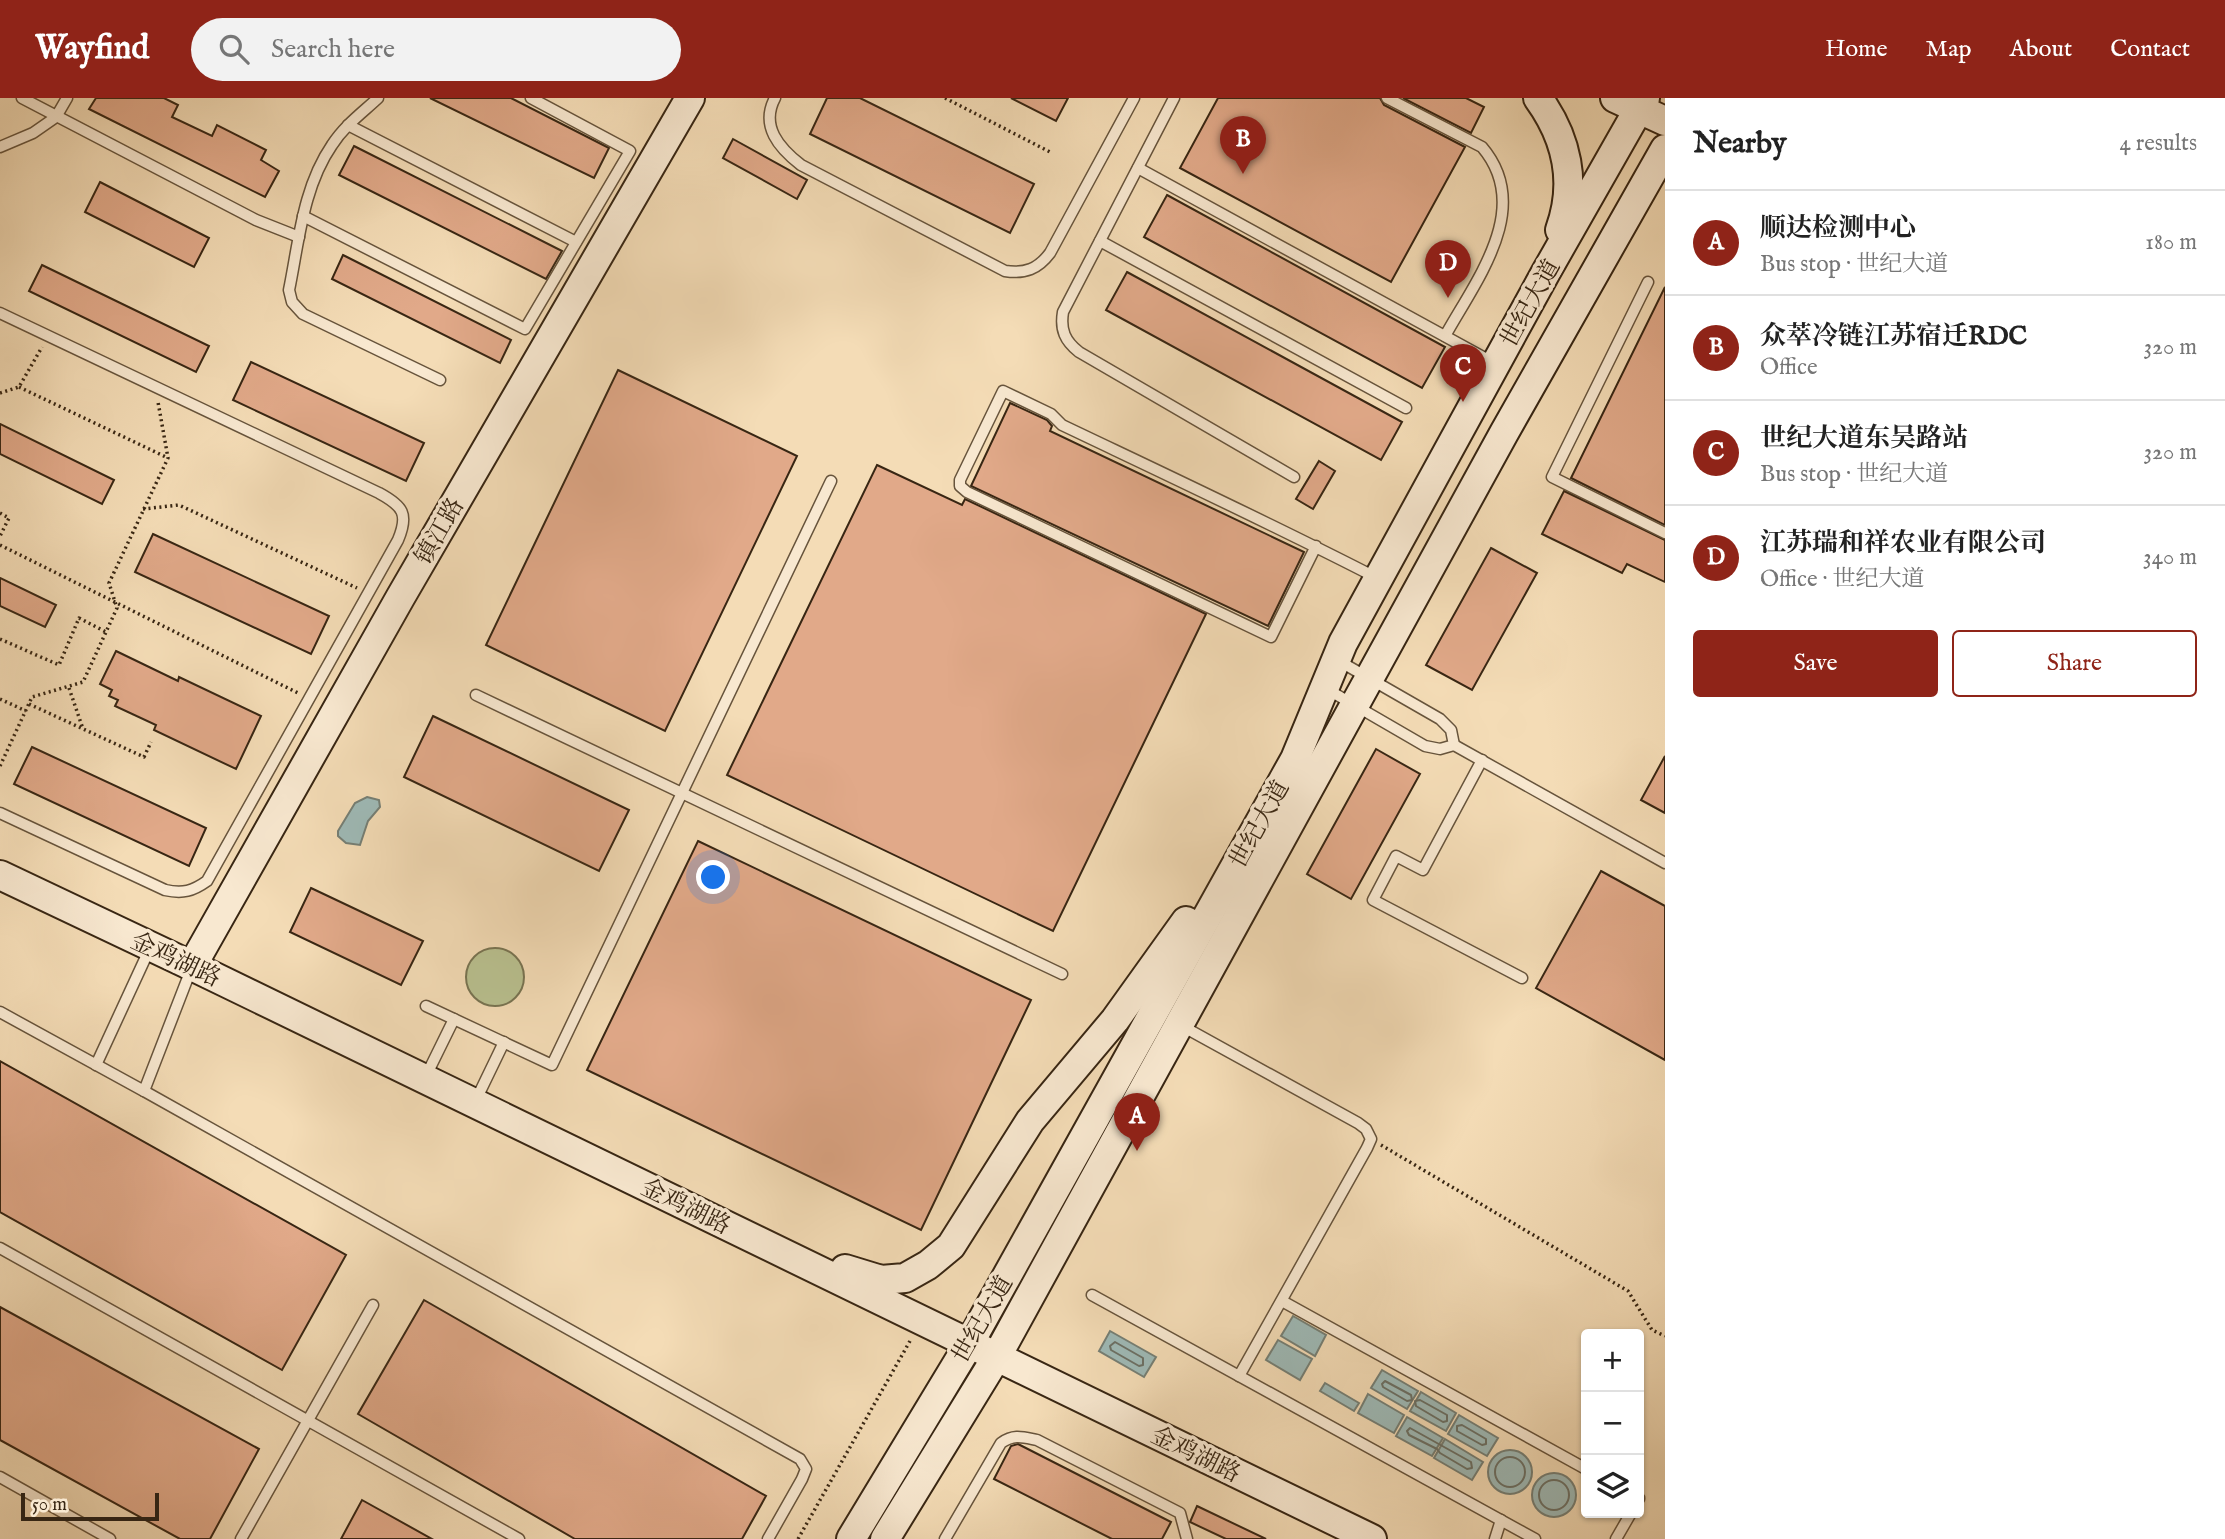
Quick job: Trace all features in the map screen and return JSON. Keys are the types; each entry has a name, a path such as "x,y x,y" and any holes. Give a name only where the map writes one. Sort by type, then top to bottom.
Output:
{"street":[{"name":"镇江路","path":"192,966 400,598 690,98"},
{"path":"1538,98 1547,111 1562,146 1570,178 1568,208 1546,272"},
{"path":"1633,102 1665,121"},
{"name":"世纪大道","path":"851,1539 968,1344 1295,759 1336,659 1546,272 1633,102"},
{"name":"世纪大道","path":"885,1539 996,1358 1504,433 1665,149"},
{"path":"1504,433 1657,184 1665,177"},
{"path":"765,1244 881,1280 905,1278 928,1265 951,1246 1030,1121 1115,1020 1162,956 1295,759"},
{"name":"金鸡湖路","path":"0,876 192,966 1372,1539"}],"lane":[{"path":"22,98 256,220 299,237"},
{"path":"0,147 33,133 57,117 67,98"},
{"path":"378,98 348,125 332,145 318,170 303,216 289,290 292,302 303,314 440,380"},
{"path":"303,216 525,329 629,151 531,98"},
{"path":"775,98 769,124 772,132 785,152 801,165 1005,271 1018,273 1043,263 1050,253 1134,98"},
{"path":"1174,98 1063,312 1061,323 1064,335 1070,345 1079,352 1294,477"},
{"path":"1387,98 1482,148 1491,158 1503,196 1500,233 1494,249 1445,336"},
{"path":"348,125 576,242"},
{"path":"1138,168 1496,364"},
{"path":"1100,241 1406,408"},
{"path":"1648,282 1552,477 1665,533"},
{"path":"0,313 393,501 402,510 405,525 208,881 194,890 179,893 165,890 0,813"},
{"path":"1316,546 1271,637 967,492 960,486 960,480 1003,391 1051,414 1062,425 1316,546 1378,578"},
{"path":"426,1006 552,1065 831,481"},
{"path":"1336,659 1440,719 1451,730 1454,745"},
{"path":"1325,688 1425,746 1440,749 1454,745 1665,863"},
{"path":"476,695 1062,974"},
{"path":"1482,760 1423,870 1396,856 1373,900 1522,978"},
{"path":"96,1065 151,947"},
{"path":"144,1091 192,966"},
{"path":"0,1012 800,1459 806,1469 768,1539"},
{"path":"425,1079 454,1019"},
{"path":"1180,1026 1358,1123 1366,1129 1371,1139 1239,1376"},
{"path":"475,1103 504,1042"},
{"path":"0,1248 519,1539"},
{"path":"1092,1295 1535,1539"},
{"path":"1282,1301 1581,1466"},
{"path":"241,1539 373,1305"},
{"path":"945,1539 1001,1443 1011,1437 1021,1436 1037,1440 1180,1513 1187,1539"},
{"path":"0,1477 110,1539"},
{"path":"1616,1539 1628,1518"},
{"path":"1495,1539 1501,1520"}],"path":[{"path":"946,98 1052,153"},
{"path":"19,387 48,335"},
{"path":"0,393 19,387 168,458"},
{"path":"0,766 33,697 83,682 117,608 108,583 168,458 155,387"},
{"path":"143,509 179,505 369,593"},
{"path":"0,513 9,517 0,536"},
{"path":"0,545 310,698"},
{"path":"0,639 59,665 79,618 106,633"},
{"path":"69,687 83,729"},
{"path":"0,699 26,711"},
{"path":"29,704 144,757 151,742"},
{"path":"1371,1139 1628,1291 1652,1330 1665,1336"},
{"path":"798,1539 922,1321"}],"green space":[{"path":"495,948 506,950 519,961 524,977 522,988 511,1001 495,1006 484,1004 471,993 466,977 468,966 479,953"}],"water":[{"path":"367,797 379,800 380,807 368,821 360,845 346,843 338,836 338,831 355,803"},
{"path":"1293,1316 1326,1335 1315,1356 1281,1336"},
{"path":"1110,1331 1156,1357 1144,1377 1099,1351"},
{"path":"1278,1340 1312,1359 1300,1380 1266,1360"},
{"path":"1382,1370 1418,1391 1407,1409 1371,1388"},
{"path":"1325,1383 1359,1403 1354,1411 1320,1391"},
{"path":"1421,1392 1456,1413 1446,1431 1410,1411"},
{"path":"1368,1394 1404,1415 1394,1433 1358,1413"},
{"path":"1459,1415 1498,1438 1487,1456 1448,1434"},
{"path":"1407,1417 1443,1438 1432,1456 1396,1436"},
{"path":"1445,1439 1483,1462 1472,1480 1434,1458"},
{"path":"1510,1450 1526,1456 1532,1472 1526,1488 1510,1494 1494,1488 1488,1472 1494,1456"},
{"path":"1554,1473 1570,1479 1576,1495 1570,1511 1554,1517 1538,1511 1532,1495 1538,1479"}],"building":[{"path":"96,98 164,98 178,105 172,117 212,136 217,125 266,150 261,160 279,171 265,197 89,109"},
{"path":"430,98 511,98 609,148 594,178"},
{"path":"827,98 860,98 1034,184 1010,233 810,134"},
{"path":"1011,98 1068,98 1056,121"},
{"path":"1218,98 1380,98 1384,105 1465,147 1391,282 1180,168"},
{"path":"1403,98 1466,98 1484,107 1471,133"},
{"path":"733,139 807,180 797,199 723,158"},
{"path":"354,146 562,251 546,279 339,175"},
{"path":"100,182 209,238 194,267 85,212"},
{"path":"1167,195 1445,347 1422,388 1144,237"},
{"path":"343,255 511,340 500,363 332,279"},
{"path":"42,265 209,346 196,372 29,291"},
{"path":"1127,272 1402,422 1381,460 1106,310"},
{"path":"1665,287 1665,525 1571,478"},
{"path":"251,362 424,443 406,481 233,400"},
{"path":"618,370 797,456 665,731 486,645"},
{"path":"1010,403 1047,420 1052,426 1050,431 1304,552 1268,626 971,486"},
{"path":"0,424 114,480 102,504 0,454"},
{"path":"1319,461 1335,471 1313,509 1296,499"},
{"path":"877,465 962,505 965,499 1206,614 1053,931 727,775"},
{"path":"1564,491 1665,540 1665,582 1627,564 1622,573 1542,534"},
{"path":"153,534 329,616 311,654 135,572"},
{"path":"1491,548 1537,573 1472,690 1426,665"},
{"path":"0,578 56,605 45,627 0,606"},
{"path":"116,651 261,716 236,769 154,730 156,725 115,706 118,700 109,696 112,690 100,684"},
{"path":"433,716 629,810 599,871 404,777"},
{"path":"32,747 206,828 189,866 14,784"},
{"path":"1376,749 1420,774 1351,899 1307,874"},
{"path":"1665,756 1665,813 1641,800"},
{"path":"698,841 1031,1000 921,1230 587,1070"},
{"path":"1601,871 1665,906 1665,1060 1536,988"},
{"path":"311,888 423,941 401,985 290,932"},
{"path":"0,1061 346,1255 282,1370 0,1212"},
{"path":"424,1300 766,1496 742,1539 575,1539 358,1414"},
{"path":"0,1307 259,1449 210,1539 180,1539 0,1440"},
{"path":"1018,1444 1171,1522 1162,1539 1112,1539 994,1479 1011,1446"},
{"path":"362,1500 432,1539 341,1539"},
{"path":"1197,1506 1266,1539 1226,1539 1190,1522"}],"place":[{"name":"众萃冷链江苏宿迁RDC","path":"1243,174"},
{"name":"江苏瑞和祥农业有限公司","path":"1448,298"},
{"name":"世纪大道东吴路站","path":"1463,402"},
{"name":"顺达检测中心","path":"1137,1151"}]}
